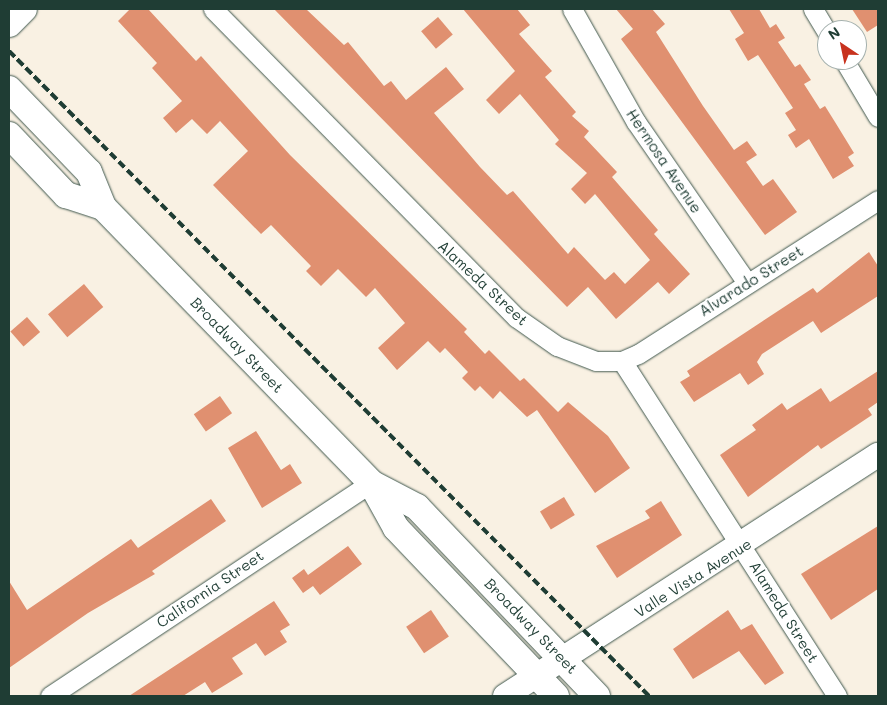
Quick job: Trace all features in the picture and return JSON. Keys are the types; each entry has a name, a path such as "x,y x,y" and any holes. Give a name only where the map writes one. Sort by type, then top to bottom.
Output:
{"main road":[{"path":"9,24 24,9"},
{"name":"Broadway Street","path":"9,89 89,172 103,207 371,482 396,528 556,696"},
{"name":"Broadway Street","path":"9,136 66,195 103,207"},
{"name":"Broadway Street","path":"371,482 418,507 597,696"}],"street":[{"name":"Alameda Street","path":"213,9 517,318 557,346 588,358 622,361 743,546 837,696"},
{"name":"Hermosa Avenue","path":"572,9 588,30 636,122 747,283"},
{"path":"813,9 820,20"},
{"path":"850,70 878,117"},
{"name":"Alvarado Street","path":"622,361 878,200"},
{"name":"Valle Vista Avenue","path":"505,696 743,546 878,455"},
{"name":"California Street","path":"50,696 371,482"}],"building":[{"path":"130,9 148,9 196,61 201,56 290,155 467,329 464,332 485,354 489,350 520,381 524,378 558,412 568,402 608,436 630,468 595,493 537,410 527,417 500,391 493,399 480,386 475,391 462,378 468,372 445,348 440,353 428,341 397,370 378,348 405,323 375,288 366,297 338,269 321,286 306,271 311,266 271,225 261,234 213,185 248,151 220,121 207,134 192,119 176,133 163,118 182,101 152,68 157,63 118,21"},
{"path":"274,9 306,9 344,45 348,42 384,86 391,81 406,100 446,67 464,89 434,113 480,167 507,195 513,191 568,254 574,247 605,280 614,272 625,284 650,260 595,194 585,204 571,189 587,173 555,144 559,140 520,94 499,114 486,100 515,71 463,9 517,9 530,25 519,34 552,71 545,77 576,112 572,116 589,131 584,137 617,172 612,177 658,230 654,234 690,274 669,294 658,282 616,319 588,287 567,307"},
{"path":"616,9 652,9 665,24 656,32 703,106 734,150 747,141 757,155 746,162 763,186 773,179 797,212 765,235 621,39 633,29"},
{"path":"729,9 759,9 770,28 776,24 785,38 778,42 795,67 800,64 811,80 804,84 820,109 825,106 854,153 848,157 854,166 833,179 809,139 796,148 788,135 796,130 785,113 793,108 758,55 748,61 735,39 744,33"},
{"path":"852,9 878,9 878,25 867,32 867,20 859,20"},
{"path":"438,17 453,35 436,49 421,31"},
{"path":"869,252 878,266 878,296 821,333 813,321 762,354 757,362 764,374 748,385 740,373 694,402 680,382 690,376 687,371 813,288 817,293"},
{"path":"84,284 103,307 67,337 48,314"},
{"path":"27,317 40,332 24,347 10,331"},
{"path":"878,371 878,402 868,409 872,415 821,449 818,445 748,497 720,455 756,430 752,425 782,403 787,410 821,388 830,402"},
{"path":"220,396 232,413 206,432 194,414"},
{"path":"256,431 281,470 290,464 302,483 262,508 228,448"},
{"path":"564,497 575,515 551,529 540,511"},
{"path":"211,499 226,521 152,571 155,574 88,613 9,668 9,581 27,610 131,539 138,548"},
{"path":"661,501 682,535 617,578 596,546 650,518 645,511"},
{"path":"878,526 878,589 831,620 801,574"},
{"path":"348,546 362,564 320,595 313,586 303,593 292,578 304,569 308,575"},
{"path":"274,601 290,625 280,631 287,642 265,656 256,643 232,658 243,674 212,693 205,682 183,696 129,696"},
{"path":"431,610 449,637 424,653 406,627"},
{"path":"728,610 741,630 752,624 784,673 765,685 739,651 693,679 673,649"}],"railway":[{"path":"9,51 649,696"}]}
